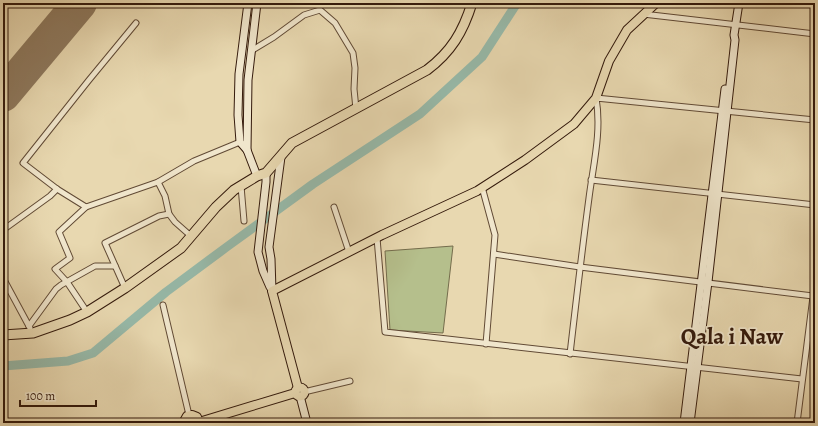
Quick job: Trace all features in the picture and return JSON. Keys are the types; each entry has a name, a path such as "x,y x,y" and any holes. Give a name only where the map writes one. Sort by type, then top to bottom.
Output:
{"highway":[{"path":"3,336 70,320 125,288 181,248 192,237 216,207 234,190 257,176 266,173 292,144 427,70 440,60 455,43 467,20 472,3"}],"main road":[{"path":"183,423 184,418 189,415 195,416 199,423 299,392 272,291 482,187 525,160 574,124 596,98 609,61 627,30 656,3"}],"street":[{"path":"248,3 239,74 238,115 240,142 247,150 257,176"},
{"path":"247,150 248,80 257,3"},
{"path":"684,423 694,367 735,40 735,25 739,3"},
{"path":"251,51 274,37 304,15 320,10 335,23 353,53 356,109"},
{"path":"643,14 815,34"},
{"path":"246,17 255,18"},
{"path":"86,207 57,189 23,163 136,23"},
{"path":"570,354 597,136 598,108 596,98 815,120"},
{"path":"86,312 67,282 55,269 70,258 59,232 86,207 158,182 194,161 240,142"},
{"path":"272,291 269,247 281,157"},
{"path":"266,173 266,190 258,252 263,271 272,291"},
{"path":"591,180 815,205"},
{"path":"158,182 165,196 169,214 175,222 192,237"},
{"path":"241,186 244,221"},
{"path":"482,187 495,235 486,344"},
{"path":"3,230 50,196 57,189"},
{"path":"334,207 349,252"},
{"path":"125,288 105,246 106,242 159,216 169,214"},
{"path":"377,238 385,332 802,379"},
{"path":"494,254 580,267 813,296"},
{"path":"3,278 31,329 56,289 61,284 95,266 115,266"},
{"path":"797,423 815,281"},
{"path":"163,305 189,415"},
{"path":"690,423 694,367"},
{"path":"307,423 299,392 350,381"}],"green space":[{"path":"453,246 443,333 390,330 385,251"}],"waterway":[{"path":"3,366 68,361 93,353 166,292 228,246 313,184 420,114 482,57 517,3"}],"runway":[{"path":"3,95 80,3"}],"district":[{"name":"Qala i Naw","path":"732,336"}]}
